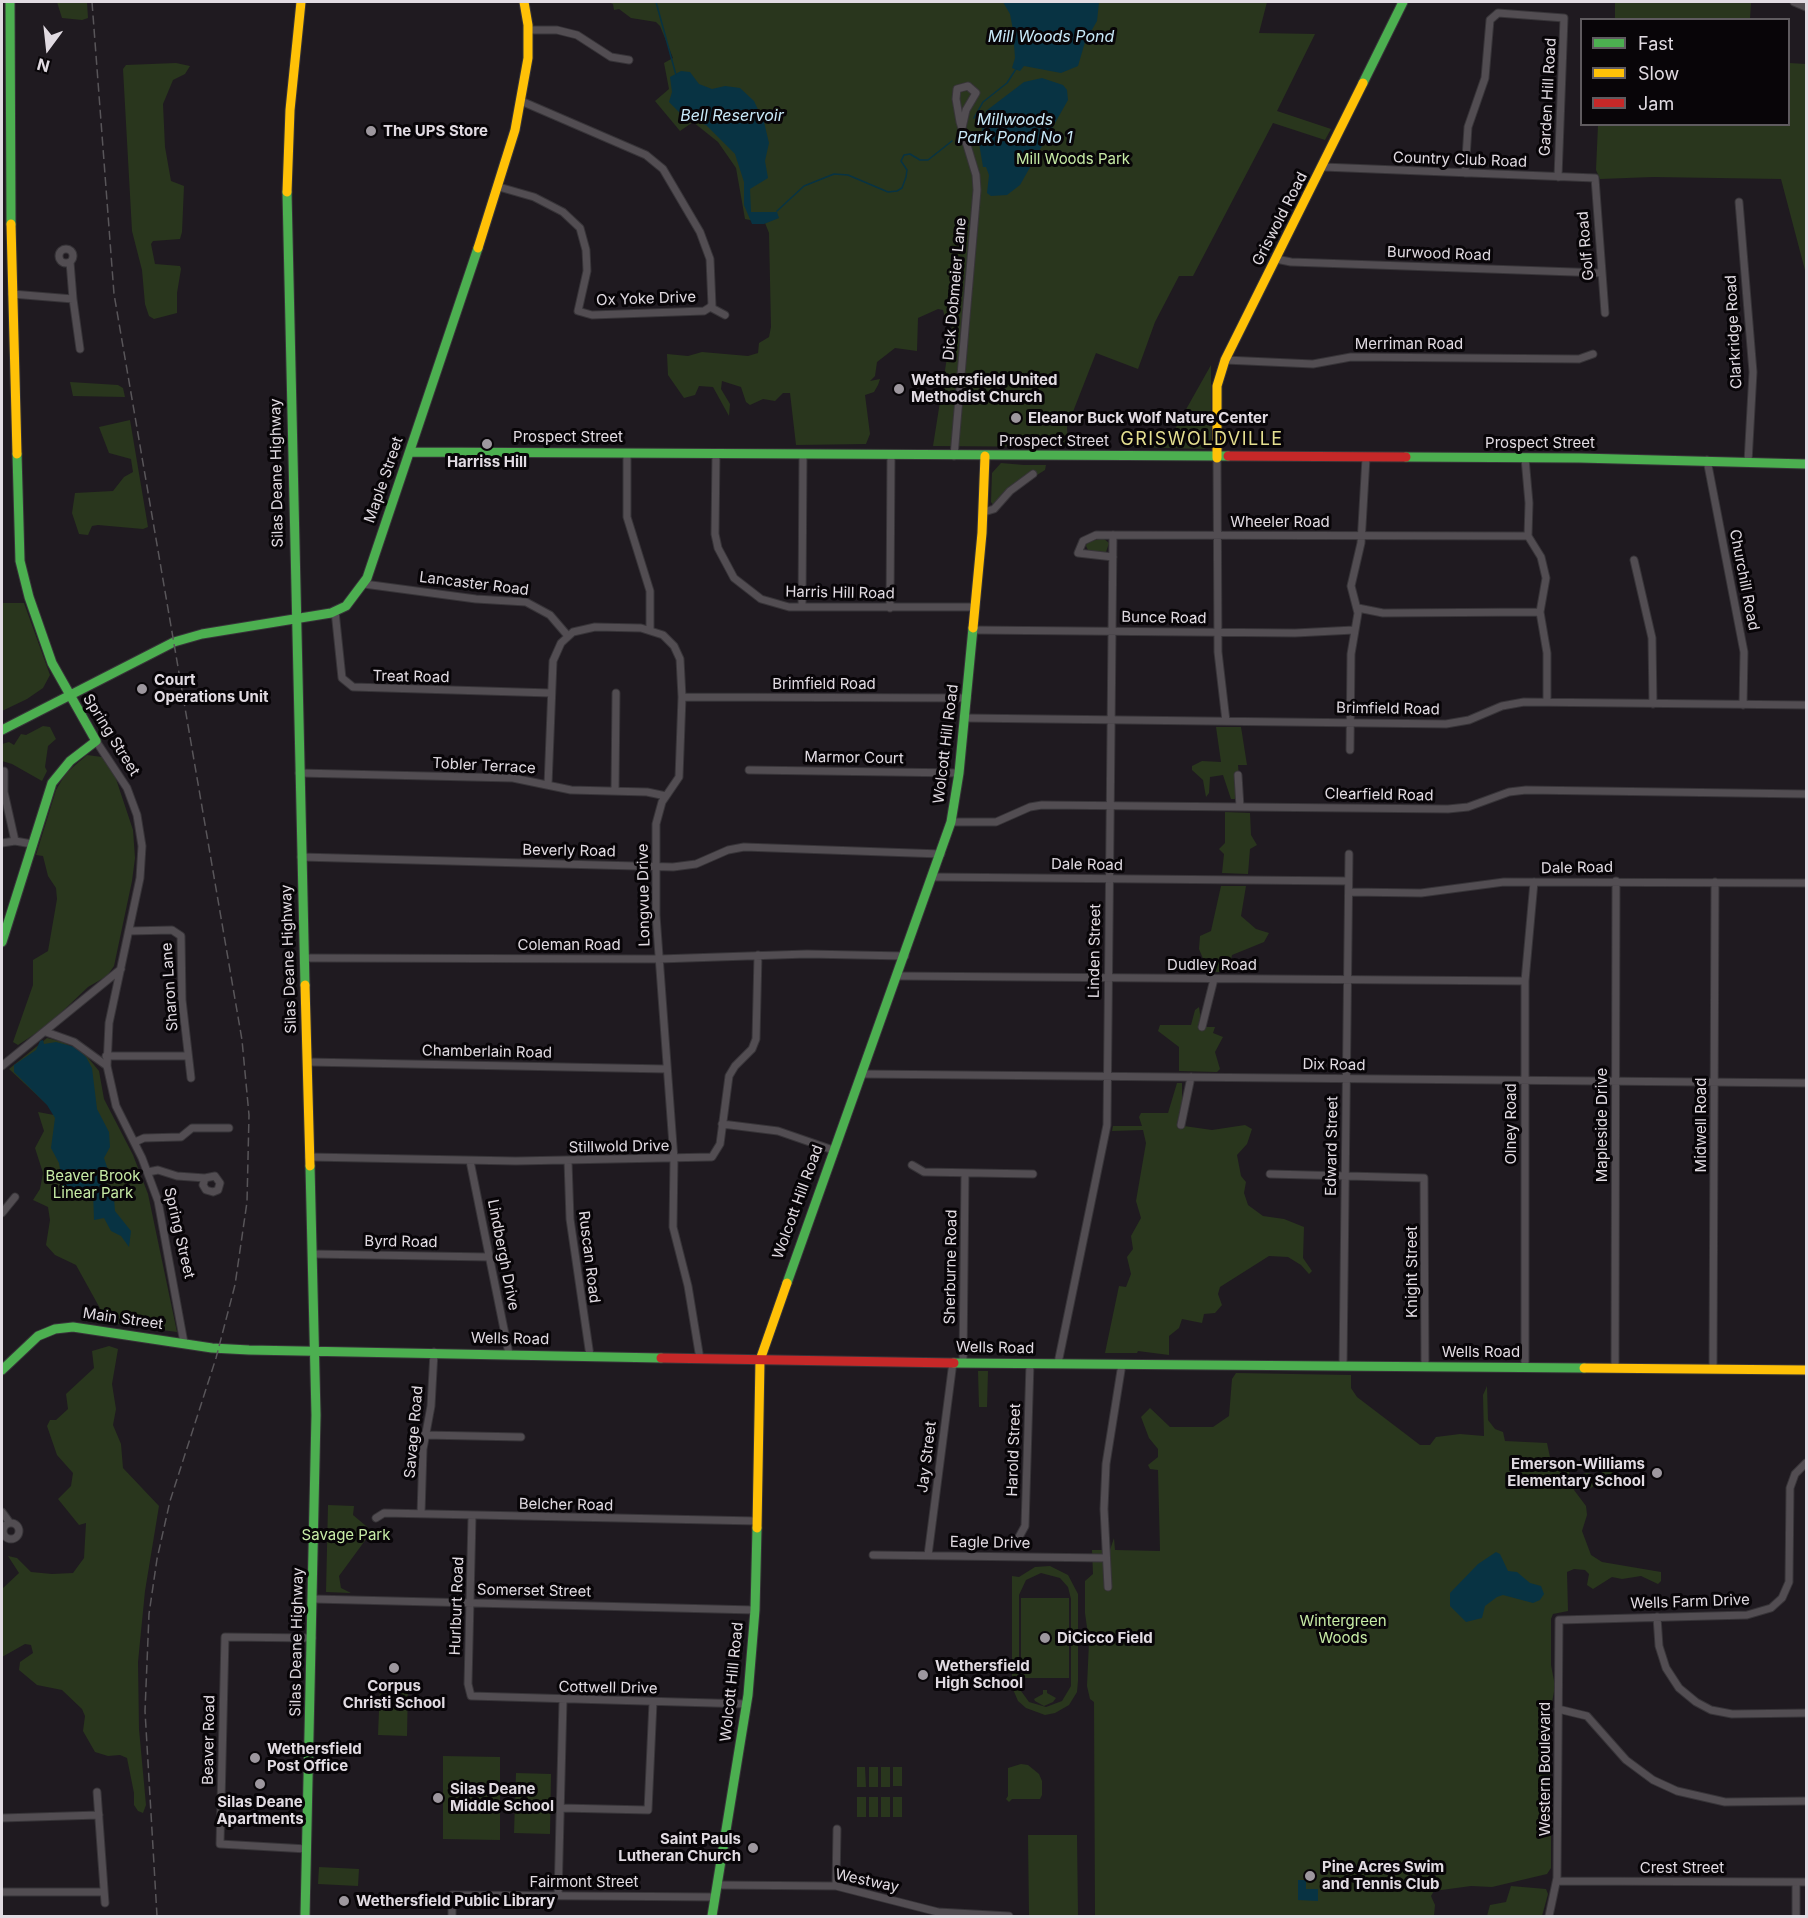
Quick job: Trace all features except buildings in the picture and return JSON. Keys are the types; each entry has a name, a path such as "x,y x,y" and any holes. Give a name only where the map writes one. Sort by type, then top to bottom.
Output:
{"main road":[{"name":"Spring Street","path":"10,2 8,110 21,561 43,639 68,694 96,741"},
{"name":"Silas Deane Highway","path":"301,2 290,110 286,210 316,1488 305,1917"},
{"name":"Maple Street","path":"2,730 68,694 185,638 335,611 355,598 364,584 499,187 521,101 528,58 528,30 524,2"},
{"name":"Griswold Road","path":"1217,458 1217,386 1225,360 1323,167 1403,2"},
{"name":"Prospect Street","path":"410,452 1525,458 1707,460 1806,464"},
{"name":"Wolcott Hill Road","path":"712,1917 747,1704 755,1610 760,1360 951,822 967,698 984,512 985,456"},
{"path":"2,942 52,783 70,761 96,741"},
{"name":"Main Street","path":"2,1371 38,1336 65,1327 97,1328 184,1344"},
{"name":"Wells Road","path":"184,1344 232,1350 434,1352 760,1360 1806,1370"}],"street":[{"path":"1794,2 1806,6"},
{"name":"Garden Hill Road","path":"1464,173 1468,127 1485,78 1490,20 1498,13 1564,18 1558,177"},
{"path":"528,30 557,30 577,34 611,57 629,60"},
{"name":"Dick Dobmeier Lane","path":"954,456 977,190 976,175 962,128 956,93 960,86 968,86 976,93 966,110 962,128"},
{"name":"Ox Yoke Drive","path":"499,187 534,197 563,212 580,228 586,250 587,271 578,311 603,315 704,311 710,307 713,294 710,259 700,232 663,170 646,155 521,101"},
{"name":"Country Club Road","path":"1323,167 1595,178"},
{"name":"Golf Road","path":"1595,178 1605,313"},
{"name":"Clarkridge Road","path":"1739,202 1753,372 1748,462"},
{"name":"Burwood Road","path":"1276,260 1602,273"},
{"path":"70,262 80,349"},
{"path":"12,294 73,299"},
{"name":"Ox Yoke Drive","path":"710,307 726,315"},
{"name":"Merriman Road","path":"1225,360 1313,364 1350,357 1579,359 1593,354"},
{"path":"548,785 551,693 555,654 568,636 595,627 650,630 650,591 627,517 627,453"},
{"name":"Harris Hill Road","path":"716,454 715,534 724,564 741,585 761,599 782,606 802,607 975,608"},
{"path":"802,607 803,454"},
{"path":"890,608 891,455"},
{"path":"1217,458 1217,632 1226,721"},
{"path":"1350,750 1354,630 1358,608 1351,586 1361,536 1366,458"},
{"path":"1525,458 1529,503 1528,536 1541,557 1545,572 1546,584 1540,612 1547,645 1547,702"},
{"name":"Churchill Road","path":"1707,460 1744,651 1743,705"},
{"path":"984,512 994,509 1010,492 1033,474"},
{"name":"Wheeler Road","path":"1113,557 1078,553 1086,538 1113,535 1528,536"},
{"name":"Linden Street","path":"1058,1364 1106,1134 1113,535"},
{"path":"1634,560 1652,638 1653,704"},
{"name":"Lancaster Road","path":"364,584 476,599 526,602 550,615 568,636"},
{"path":"1358,608 1383,614 1540,612"},
{"name":"Treat Road","path":"335,611 342,678 353,687 551,693"},
{"name":"Longvue Drive","path":"650,630 669,640 678,652 682,666 679,777 666,796 656,824 656,866 659,958 674,1159 673,1227 688,1286 700,1359"},
{"name":"Bunce Road","path":"973,630 1318,633 1354,630"},
{"path":"615,791 616,693"},
{"name":"Brimfield Road","path":"682,697 967,698"},
{"name":"Brimfield Road","path":"965,718 1454,723 1476,718 1509,704 1547,702 1806,705"},
{"name":"Spring Street","path":"96,741 124,782 139,825 141,865 109,1023 106,1066 116,1106 148,1172 164,1228 184,1344"},
{"name":"Marmor Court","path":"749,770 959,773"},
{"path":"3,771 3,792 15,841"},
{"name":"Tobler Terrace","path":"299,773 513,778 572,790 647,792 666,796"},
{"path":"1238,775 1240,807"},
{"name":"Clearfield Road","path":"951,822 996,822 1030,807 1042,805 1454,809 1474,805 1509,792 1526,790 1806,794"},
{"path":"2,843 15,841 32,844"},
{"name":"Beverly Road","path":"301,857 689,866 728,850 744,847 941,854"},
{"name":"Edward Street","path":"1343,1366 1349,854"},
{"name":"Dale Road","path":"933,877 1348,881"},
{"name":"Mapleside Drive","path":"1615,1368 1616,881"},
{"name":"Dale Road","path":"1348,892 1421,893 1494,882 1806,883"},
{"name":"Olney Road","path":"1525,1368 1525,981 1534,882"},
{"name":"Midwell Road","path":"1713,1369 1715,882"},
{"name":"Sharon Lane","path":"129,931 172,930 181,936 191,1078"},
{"name":"Stillwold Drive","path":"309,1157 568,1161 708,1158 715,1155 720,1144 729,1076 735,1065 752,1049 756,1039 758,955"},
{"name":"Coleman Road","path":"304,958 905,956"},
{"path":"2,1066 121,969"},
{"name":"Dudley Road","path":"897,976 1525,981"},
{"path":"1202,1027 1214,979"},
{"path":"46,1032 74,1041 106,1066"},
{"path":"106,1056 188,1056"},
{"name":"Chamberlain Road","path":"307,1062 667,1069"},
{"name":"Dix Road","path":"861,1074 1806,1083"},
{"path":"1181,1125 1191,1077"},
{"path":"722,1124 778,1131 833,1150"},
{"path":"135,1142 149,1137 181,1137 192,1128 229,1128"},
{"name":"Lindbergh Drive","path":"470,1161 509,1354"},
{"name":"Ruscan Road","path":"568,1161 570,1219 590,1356"},
{"path":"912,1166 924,1172 1033,1174"},
{"path":"148,1172 158,1170 177,1176 205,1178"},
{"name":"Sherburne Road","path":"958,1362 965,1173"},
{"path":"1270,1174 1346,1175"},
{"name":"Knight Street","path":"1346,1175 1424,1178 1425,1367"},
{"path":"2,1213 15,1197"},
{"name":"Byrd Road","path":"312,1254 489,1257"},
{"name":"Savage Road","path":"421,1514 424,1434 431,1406 434,1352"},
{"name":"Jay Street","path":"928,1555 958,1362"},
{"name":"Harold Street","path":"1019,1537 1025,1526 1030,1363"},
{"path":"1108,1587 1106,1464 1122,1364"},
{"path":"424,1434 521,1437"},
{"name":"Wells Farm Drive","path":"1559,1620 1750,1615 1765,1611 1778,1603 1786,1591 1790,1575 1790,1488 1795,1474 1806,1463"},
{"path":"2,1512 10,1523"},
{"name":"Belcher Road","path":"376,1518 384,1513 472,1517 758,1521"},
{"name":"Hurlburt Road","path":"470,1695 472,1517"},
{"name":"Eagle Drive","path":"873,1555 1106,1558"},
{"name":"Somerset Street","path":"313,1599 755,1610"},
{"path":"1657,1617 1659,1644 1664,1665 1677,1685 1696,1702 1711,1710 1732,1714 1806,1713"},
{"name":"Western Boulevard","path":"1549,1917 1557,1881 1559,1620"},
{"name":"Beaver Road","path":"307,1849 220,1844 225,1637 312,1638"},
{"name":"Cottwell Drive","path":"470,1695 480,1698 747,1704"},
{"path":"558,1896 563,1700"},
{"path":"561,1808 648,1810 652,1702"},
{"path":"1558,1708 1586,1716 1630,1764 1655,1781 1683,1793 1725,1802 1806,1802"},
{"path":"97,1792 105,1904"},
{"path":"2,1818 99,1815"},
{"path":"836,1886 837,1829"},
{"name":"Crest Street","path":"1557,1881 1806,1882"},
{"path":"1796,1882 1797,1917"},
{"name":"Westway","path":"717,1885 836,1886 938,1912 1009,1917"},
{"path":"2,1892 104,1892"},
{"name":"Fairmont Street","path":"452,1917 452,1895 715,1897"}],"green space":[{"path":"57,2 87,2 88,18 82,20 62,18"},
{"name":"Mill Woods Park","path":"608,2 1267,2 1259,33 1315,34 1277,111 1331,129 1325,140 1273,123 1193,276 1179,276 1155,322 1138,369 1096,353 1067,427 1068,447 933,446 952,326 945,318 943,310 938,309 918,318 917,351 895,348 877,362 875,376 870,381 880,379 878,385 874,392 865,395 870,434 866,444 796,445 790,393 783,393 775,401 763,399 750,405 746,402 741,387 722,381 721,389 730,404 729,416 713,387 699,386 695,395 684,398 668,375 667,354 688,356 702,352 748,356 758,353 759,343 769,337 771,327 769,233 765,223 745,219 736,168 718,142 693,122 680,131 655,101 669,89 664,63 673,58 660,26 656,22 631,18 619,9 614,10 613,4"},
{"path":"1615,2 1751,2 1750,18 1615,18"},
{"path":"176,63 190,66 185,74 173,80 163,104 165,147 171,181 184,186 182,232 180,239 153,241 151,244 155,264 180,266 181,269 177,293 177,313 154,319 149,316 145,304 142,270 132,231 123,69 126,65"},
{"path":"1790,63 1806,64 1806,274 1781,179 1653,177 1600,179 1596,170 1598,126 1790,126"},
{"path":"1211,365 1211,439 1208,447 1204,449 1131,447 1156,442 1175,429"},
{"path":"70,382 118,385 123,388 125,397 73,396"},
{"path":"130,420 148,527 143,529 98,525 92,526 88,535 79,534 72,513 75,493 113,491 124,477 133,472 131,459 109,453 99,427"},
{"path":"1001,463 1046,465 1045,470 1037,475 1034,472 994,506 991,502 992,473"},
{"path":"1103,538 1109,543 1106,552 1089,552 1087,542"},
{"path":"2,603 24,603 50,675 43,688 2,711"},
{"path":"43,726 50,727 56,739 48,746 45,767 47,771 42,781 2,761 2,744 9,742 14,745 21,734 26,735"},
{"path":"1216,727 1241,727 1247,765 1238,765 1241,799 1231,799 1223,775 1210,777 1209,793 1206,797 1203,780 1192,770 1192,766 1202,761 1221,762"},
{"path":"87,755 102,757 115,776 133,830 135,858 132,881 114,966 107,976 88,987 47,1026 18,1045 13,1042 33,985 33,960 48,951 57,899 56,888 48,876 43,856 36,855 56,790 66,773"},
{"path":"1225,812 1250,813 1251,835 1257,845 1250,849 1248,874 1222,873 1224,854 1219,849 1225,843"},
{"path":"1221,886 1246,886 1241,916 1256,929 1269,933 1264,942 1232,955 1228,972 1202,972 1204,961 1199,949 1200,936 1211,931"},
{"path":"1199,1007 1202,1027 1215,1027 1213,1033 1223,1037 1215,1052 1220,1069 1217,1072 1179,1071 1179,1047 1158,1031 1160,1025 1191,1025 1195,1010"},
{"name":"Beaver Brook Linear Park","path":"47,1038 63,1042 85,1054 99,1071 104,1099 133,1155 148,1194 177,1332 104,1322 107,1321 76,1265 55,1255 46,1245 50,1220 48,1207 33,1200 40,1189 43,1173 35,1148 44,1131 38,1112 54,1115 55,1112 9,1069"},
{"path":"1177,1083 1182,1083 1182,1098 1186,1107 1184,1126 1212,1130 1245,1125 1252,1129 1247,1144 1237,1155 1241,1176 1246,1182 1244,1193 1248,1205 1263,1216 1284,1219 1304,1227 1303,1258 1312,1271 1309,1274 1301,1265 1288,1257 1269,1256 1220,1287 1218,1294 1222,1305 1215,1313 1204,1314 1202,1323 1182,1319 1179,1328 1169,1336 1169,1355 1138,1351 1137,1353 1105,1353 1119,1286 1126,1287 1131,1274 1127,1257 1133,1249 1131,1236 1141,1218 1136,1201 1146,1143 1143,1130 1112,1131 1113,1126 1142,1126 1139,1117 1141,1113 1168,1113"},
{"path":"109,1346 118,1349 112,1384 116,1409 113,1425 121,1444 123,1468 159,1506 145,1591 138,1662 139,1729 146,1805 143,1813 138,1811 134,1805 127,1758 95,1752 83,1731 85,1716 82,1709 62,1690 37,1685 19,1670 20,1662 33,1653 31,1645 25,1644 2,1657 2,1589 19,1573 8,1556 17,1558 31,1572 52,1574 73,1573 84,1558 86,1523 79,1525 58,1499 71,1486 73,1473 57,1455 47,1426 50,1420 56,1420 68,1409 66,1394 94,1368 92,1351"},
{"path":"978,1371 988,1371 987,1407 979,1407"},
{"name":"Wintergreen Woods","path":"1236,1373 1351,1375 1351,1388 1357,1397 1420,1445 1430,1445 1436,1437 1460,1434 1484,1436 1483,1395 1487,1386 1488,1420 1495,1429 1503,1432 1505,1441 1547,1443 1551,1462 1569,1472 1574,1490 1586,1506 1587,1515 1582,1531 1591,1555 1602,1562 1661,1572 1661,1581 1658,1584 1641,1576 1622,1579 1612,1577 1593,1589 1587,1585 1589,1574 1585,1570 1574,1569 1567,1572 1568,1611 1553,1614 1551,1619 1551,1665 1555,1686 1551,1708 1551,1868 1547,1874 1492,1887 1471,1886 1434,1891 1431,1896 1435,1905 1434,1916 1095,1916 1094,1702 1090,1699 1087,1686 1089,1642 1085,1613 1085,1581 1093,1574 1092,1550 1110,1550 1114,1538 1115,1550 1160,1551 1158,1470 1150,1469 1148,1465 1158,1457 1158,1449 1149,1438 1141,1417 1150,1408 1170,1427 1213,1427 1229,1416 1232,1379"},
{"path":"1602,1461 1615,1461 1615,1481 1602,1481"},
{"path":"1587,1473 1593,1475 1595,1481 1593,1487 1587,1489 1581,1487 1579,1481 1581,1475"},
{"name":"Savage Park","path":"328,1505 354,1506 353,1515 372,1531 339,1576 341,1588 351,1593 326,1592"},
{"path":"1050,1566 1068,1575 1078,1594 1077,1692 1069,1705 1055,1713 1045,1715 1026,1708 1018,1701 1012,1687 1012,1576 1019,1577 1035,1567","holes":["1041,1573 1060,1578 1068,1587 1071,1599 1071,1686 1062,1701 1046,1707 1029,1702 1021,1691 1019,1682 1019,1595 1026,1580"]},
{"name":"DiCicco Field","path":"1021,1598 1069,1598 1069,1678 1021,1678"},
{"path":"380,1686 408,1686 407,1736 378,1735"},
{"path":"1043,1690 1047,1690 1047,1693 1056,1698 1044,1706 1034,1699 1043,1694"},
{"path":"443,1756 500,1757 500,1840 443,1839"},
{"path":"1021,1764 1028,1765 1039,1774 1042,1781 1042,1795 1040,1799 1012,1799 1009,1802 1006,1799 1008,1796 1008,1768"},
{"path":"857,1767 865,1767 866,1787 857,1787"},
{"path":"869,1767 878,1767 878,1787 869,1787"},
{"path":"881,1767 890,1767 890,1787 881,1787"},
{"path":"893,1767 902,1767 902,1786 893,1786"},
{"path":"516,1773 551,1774 550,1834 514,1833"},
{"path":"857,1797 866,1797 866,1817 857,1817"},
{"path":"869,1797 878,1797 878,1817 869,1817"},
{"path":"881,1797 890,1797 890,1817 881,1817"},
{"path":"893,1797 902,1797 902,1817 893,1817"},
{"path":"1028,1835 1077,1835 1078,1916 1029,1916"},
{"path":"319,1867 359,1869 358,1886 318,1884"},
{"path":"1511,1886 1546,1889 1548,1894 1542,1916 1487,1916 1490,1905 1506,1902"}],"water":[{"name":"Mill Woods Pond","path":"1003,2 1099,2 1097,21 1085,42 1078,66 1061,73 1024,66 1020,71 1012,68 1015,58 1013,30 1010,14"},
{"name":"Bell Reservoir","path":"681,71 690,72 699,84 712,89 725,86 740,88 754,101 764,122 769,143 765,161 768,178 750,189 751,212 777,212 779,218 764,224 752,224 744,205 744,182 735,154 706,125 684,117 669,102 672,92 670,77"},
{"name":"Millwoods Park Pond No 1","path":"1042,78 1063,85 1067,90 1068,100 1020,185 1007,195 991,196 987,193 989,175 986,167 983,167 979,143 986,111 1024,82"},
{"path":"43,1040 44,1044 56,1042 75,1047 86,1057 92,1068 97,1109 109,1132 110,1147 104,1158 108,1170 106,1182 114,1199 115,1211 131,1231 129,1247 121,1236 111,1231 104,1218 94,1220 93,1190 86,1188 84,1193 79,1195 69,1195 64,1192 59,1163 51,1148 55,1118 47,1105 14,1072 14,1065 36,1050 40,1041"},
{"path":"1496,1552 1500,1554 1508,1571 1517,1572 1530,1583 1541,1586 1544,1594 1540,1600 1533,1603 1503,1595 1497,1597 1485,1606 1482,1618 1466,1622 1450,1606 1450,1593 1478,1564"},
{"path":"1298,1880 1306,1880 1306,1889 1318,1889 1318,1901 1298,1900"}],"waterway":[{"path":"656,2 676,75"},
{"path":"974,118 983,102 1007,83 1016,69"},
{"path":"777,211 804,186 834,174 848,175 888,192 897,191 902,188 906,177 907,170 901,161 904,155 910,154 920,160 928,160 952,141"}],"railway":[{"path":"92,2 114,294 242,1040 249,1115 247,1202 235,1285 216,1358 170,1501 157,1559 149,1614 145,1711 157,1916"}],"traffic: fast":[{"path":"10,2 11,224"},
{"path":"1363,83 1403,2"},
{"path":"287,192 305,985"},
{"path":"2,730 174,642 202,634 331,613 346,606 367,578 478,248"},
{"path":"410,452 1228,456"},
{"path":"2,942 52,783 70,761 96,741 52,663 29,597 20,561 17,454"},
{"path":"1406,457 1580,458 1806,464"},
{"path":"787,1283 951,822 959,773 973,628"},
{"path":"305,1916 316,1415 310,1166"},
{"path":"2,1370 38,1336 55,1329 73,1327 212,1348 249,1350 661,1358"},
{"path":"954,1363 1584,1368"},
{"path":"712,1916 748,1695 755,1610 757,1528"}],"traffic: slow":[{"path":"287,192 290,110 301,2"},
{"path":"478,248 515,130 528,58 528,25 524,2"},
{"path":"1217,458 1217,386 1225,360 1363,83"},
{"path":"11,224 17,454"},
{"path":"973,628 982,533 985,456"},
{"path":"305,985 310,1166"},
{"path":"757,1528 760,1360 787,1283"},
{"path":"1584,1368 1806,1370"}],"traffic: jam":[{"path":"1228,456 1406,457"},
{"path":"661,1358 954,1363"}],"place":[{"name":"The UPS Store","path":"371,131"},
{"name":"Wethersfield United Methodist Church","path":"899,389"},
{"name":"Eleanor Buck Wolf Nature Center","path":"1016,418"},
{"name":"Harriss Hill","path":"487,444"},
{"name":"Court Operations Unit","path":"142,689"},
{"name":"Emerson-Williams Elementary School","path":"1657,1473"},
{"name":"DiCicco Field","path":"1045,1638"},
{"name":"Corpus Christi School","path":"394,1668"},
{"name":"Wethersfield High School","path":"923,1675"},
{"name":"Wethersfield Post Office","path":"255,1758"},
{"name":"Silas Deane Apartments","path":"260,1784"},
{"name":"Silas Deane Middle School","path":"438,1798"},
{"name":"Saint Pauls Lutheran Church","path":"753,1848"},
{"name":"Pine Acres Swim and Tennis Club","path":"1310,1876"},
{"name":"Wethersfield Public Library","path":"344,1901"}],"district":[{"name":"GRISWOLDVILLE","path":"1202,440"}]}
